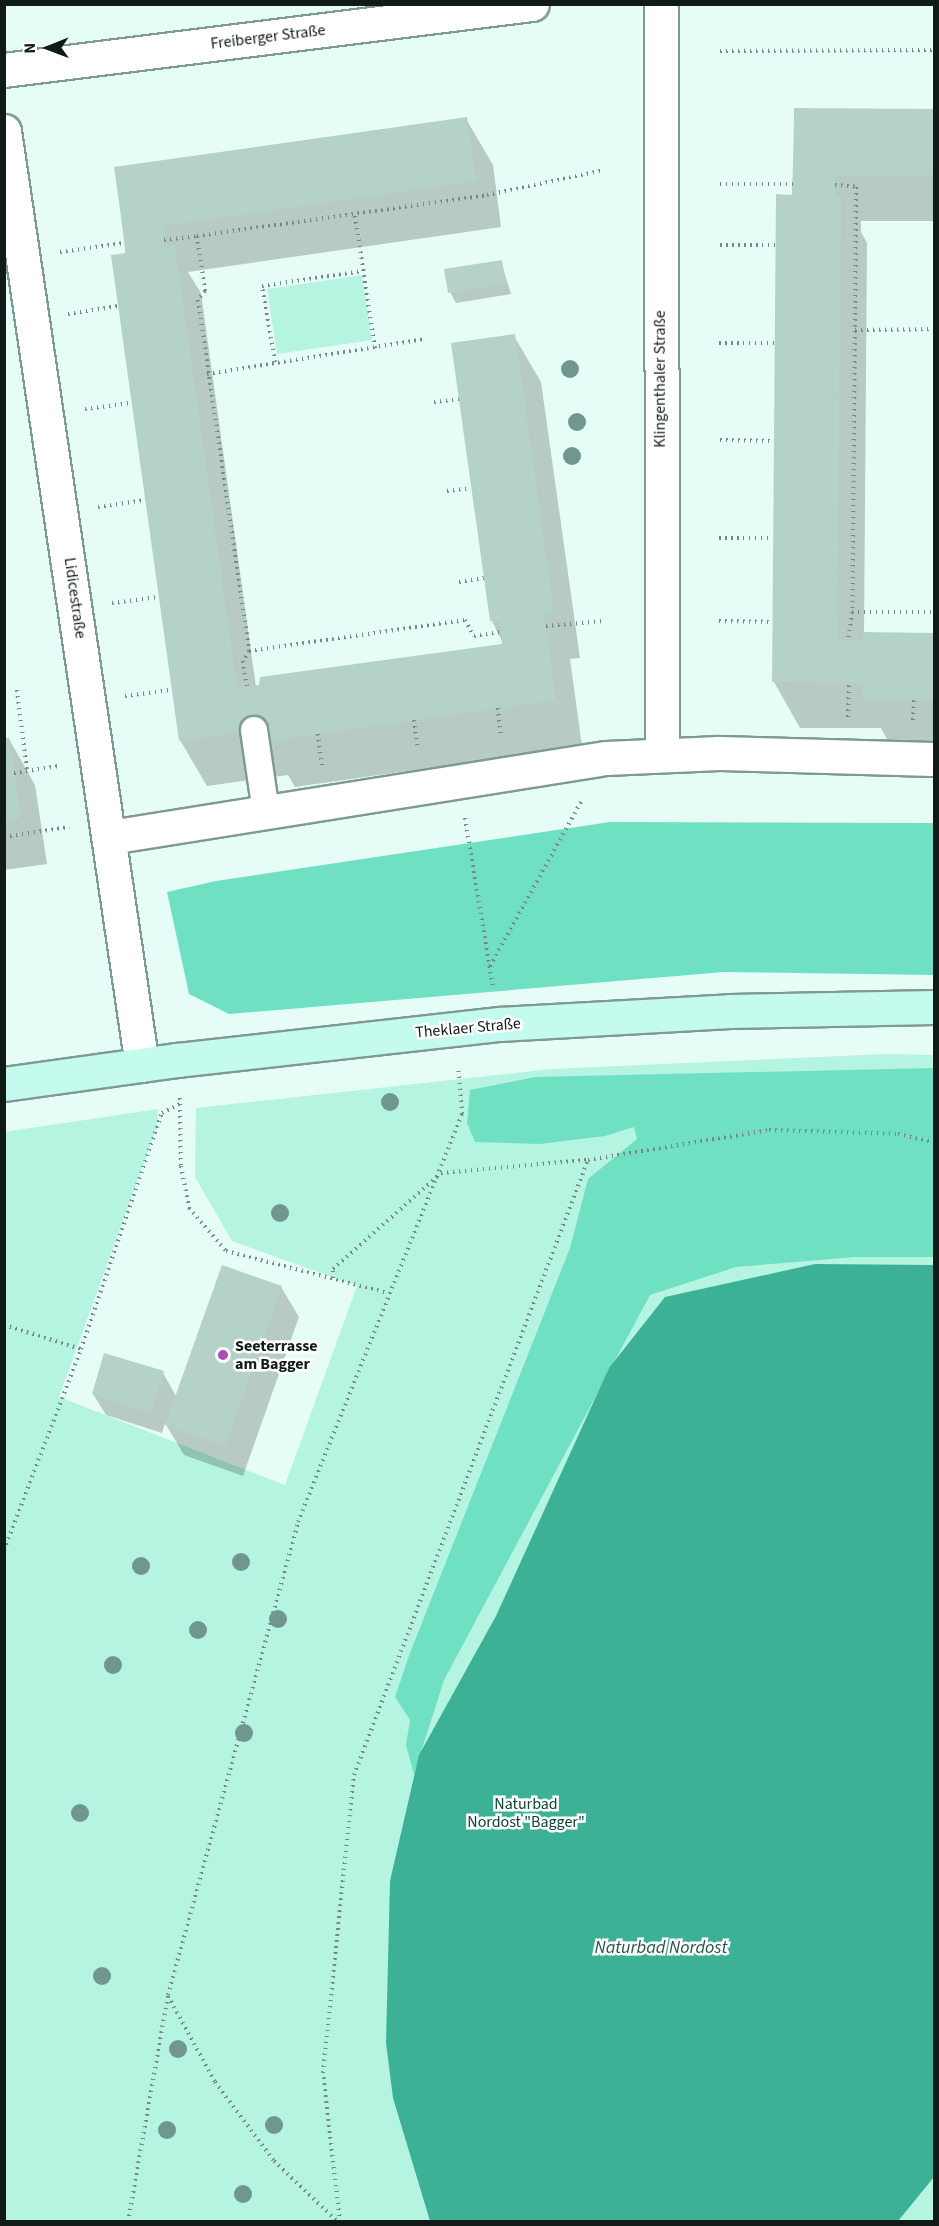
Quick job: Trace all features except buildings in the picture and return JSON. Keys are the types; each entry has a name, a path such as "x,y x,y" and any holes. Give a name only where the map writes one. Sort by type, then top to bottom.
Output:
{"main road":[{"name":"Theklaer Straße","path":"4,1084 177,1060 499,1024 729,1011 934,1007"}],"street":[{"name":"Freiberger Straße","path":"4,70 532,4"},
{"name":"Klingenthaler Straße","path":"661,4 662,753"},
{"name":"Lidicestraße","path":"4,131 109,829 142,1065"},
{"path":"109,829 266,812 606,758 662,753 934,759"}],"lane":[{"path":"254,730 266,812"}],"path":[{"path":"720,51 934,50"},
{"path":"164,240 355,216 487,195 600,171"},
{"path":"720,184 794,184"},
{"path":"835,184 856,187 852,612 848,640"},
{"path":"355,216 375,348"},
{"path":"197,236 205,291 198,300 249,651 243,662 247,686"},
{"path":"24,258 124,243"},
{"path":"720,244 776,245"},
{"path":"274,363 262,286 363,271"},
{"path":"102,309 118,306"},
{"path":"855,330 934,329"},
{"path":"207,374 425,339"},
{"path":"719,343 775,343"},
{"path":"434,402 459,399"},
{"path":"110,406 131,403"},
{"path":"720,440 774,441"},
{"path":"447,490 471,488"},
{"path":"123,504 145,500"},
{"path":"719,538 773,538"},
{"path":"459,582 484,578"},
{"path":"133,600 159,597"},
{"path":"852,612 934,612"},
{"path":"249,651 465,620 474,636 500,632"},
{"path":"546,626 603,621"},
{"path":"719,621 772,622"},
{"path":"848,692 849,683"},
{"path":"17,690 27,771"},
{"path":"147,693 171,690"},
{"path":"489,967 606,758"},
{"path":"459,781 499,1024"},
{"path":"4,837 109,829"},
{"path":"128,2222 168,1995 298,1522 388,1293 441,1173 462,1114 455,1029"},
{"path":"177,1060 181,1166 189,1208 226,1251 388,1293"},
{"path":"4,1550 81,1349 162,1123 162,1113 180,1104"},
{"path":"333,1278 333,1269 441,1173 588,1160 769,1130 898,1134 934,1142"},
{"path":"339,2222 323,2073 354,1775 588,1160"},
{"path":"4,1325 81,1349"},
{"path":"168,1995 215,2082 274,2161 339,2222"}],"green space":[{"path":"362,275 372,340 277,354 267,289"},
{"name":"Naturbad Nordost \"Bagger\"","path":"886,1054 934,1055 934,2221 5,2221 4,1132 158,1109 157,1127 59,1397 285,1485 357,1286 232,1241 195,1177 196,1108 552,1069"}],"shaded area":[{"path":"610,822 934,823 934,975 724,972 229,1014 189,994 167,892 216,881"},
{"path":"934,1068 934,1257 855,1257 736,1267 650,1295 444,1680 414,1774 406,1745 410,1720 395,1697 410,1653 570,1248 588,1179 637,1139 634,1127 605,1136 540,1144 475,1142 467,1123 470,1090 535,1077"}],"water":[{"name":"Naturbad Nordost","path":"815,1264 934,1265 934,2177 898,2221 430,2221 393,2098 386,2043 390,1881 419,1755 496,1616 609,1368 665,1297"}],"place":[{"name":"Seeterrasse am Bagger","path":"223,1355"}]}
